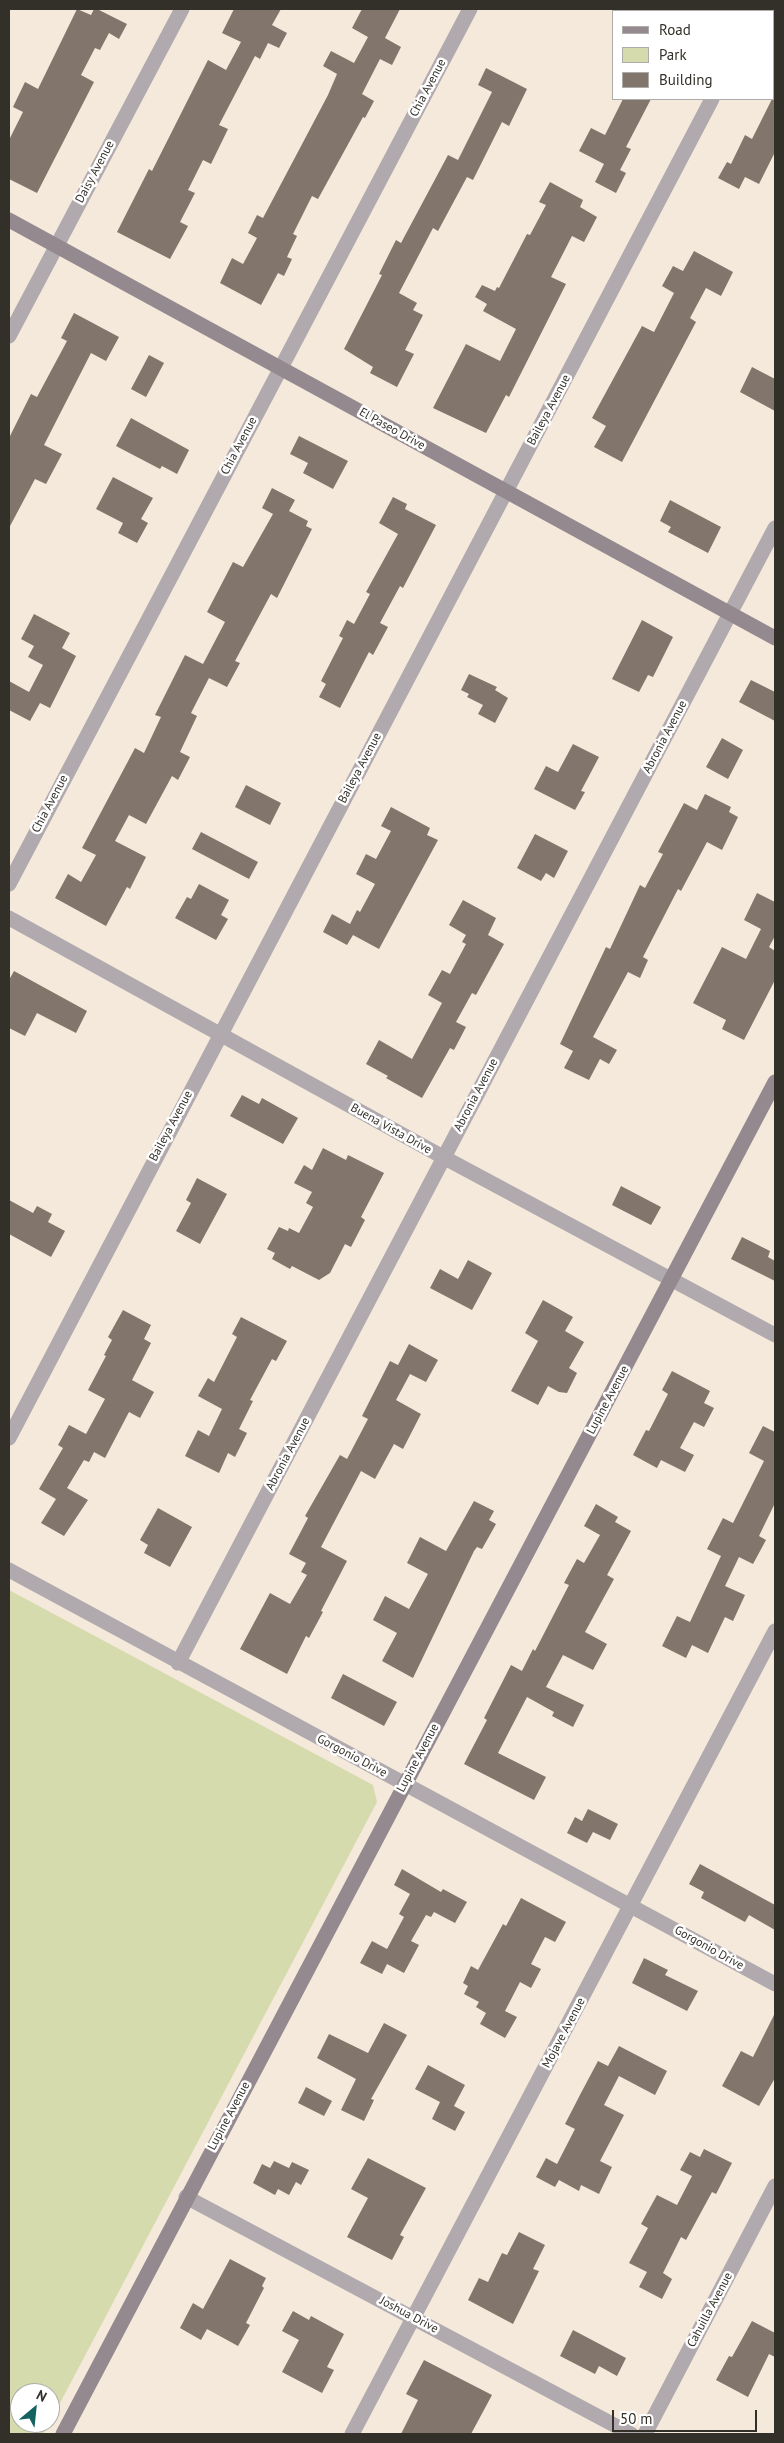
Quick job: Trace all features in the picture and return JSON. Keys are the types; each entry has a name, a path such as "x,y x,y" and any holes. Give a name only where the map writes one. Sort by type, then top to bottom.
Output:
{"street":[{"name":"Daisy Avenue","path":"9,336 182,9"},
{"name":"Chia Avenue","path":"9,884 470,9"},
{"name":"Baileya Avenue","path":"9,1438 711,100"},
{"name":"El Paseo Drive","path":"9,220 775,638"},
{"name":"Abronia Avenue","path":"178,1663 775,528"},
{"name":"Buena Vista Drive","path":"9,918 443,1157 672,1278 775,1335"},
{"name":"Lupine Avenue","path":"63,2434 186,2197 775,1082"},
{"name":"Gorgonio Drive","path":"9,1570 775,1984"},
{"name":"Mojave Avenue","path":"352,2434 415,2318 775,1631"},
{"name":"Cahuilla Avenue","path":"645,2434 775,2186"},
{"name":"Joshua Drive","path":"186,2197 632,2434"}],"green space":[{"path":"9,1590 373,1785 377,1802 60,2403 60,2383 10,2383 10,2433 43,2434 9,2434"}],"building":[{"path":"77,9 91,15 94,9 97,9 127,24 119,39 109,33 100,50 95,48 81,75 94,82 37,193 9,179 9,140 23,112 13,107 25,82 38,89"},
{"path":"234,9 281,9 272,25 287,33 279,48 268,43 260,59 255,56 219,125 228,129 211,164 203,160 188,190 195,193 180,222 188,226 170,259 117,232 149,169 152,171 208,60 226,70 241,42 222,33"},
{"path":"362,9 400,9 385,38 401,47 392,65 380,59 362,94 374,101 365,118 363,117 318,199 312,196 293,234 297,236 287,257 292,259 284,276 278,273 261,305 220,283 232,258 243,264 257,238 248,233 257,215 263,218 328,95 337,74 323,66 331,51 354,63 368,37 352,28"},
{"path":"486,68 527,89 509,126 502,122 473,180 467,177 438,231 433,228 399,293 417,303 413,310 423,315 405,350 414,354 397,387 370,373 373,367 344,349 382,275 379,274 396,240 401,243 448,155 458,160 492,92 478,85"},
{"path":"775,93 775,152 759,184 745,177 739,189 718,178 727,162 731,164 745,135 752,139 772,100 774,100"},
{"path":"622,100 650,100 626,147 631,149 620,170 626,173 616,193 595,182 604,164 579,151 591,128 605,135"},
{"path":"550,182 583,200 580,207 597,217 584,242 572,236 551,277 566,284 509,397 506,395 486,433 433,408 466,344 500,361 516,329 483,311 487,304 475,297 482,285 495,291 497,287 499,288 527,234 530,235 546,205 539,202"},
{"path":"694,251 733,272 721,296 706,288 690,318 696,322 622,462 594,447 606,426 592,418 642,326 654,332 674,293 662,286 673,266 683,271"},
{"path":"74,313 119,337 106,361 91,353 44,445 62,454 46,484 35,479 9,528 9,438 31,394 37,397 67,341 61,338"},
{"path":"149,355 164,363 146,397 131,389"},
{"path":"752,367 775,379 775,411 740,392"},
{"path":"131,418 189,450 177,474 162,466 160,469 116,446"},
{"path":"299,436 348,461 333,489 303,473 308,463 290,454"},
{"path":"113,477 153,498 141,519 148,523 137,543 118,533 123,523 96,509"},
{"path":"272,488 295,500 289,511 308,521 306,526 312,529 277,598 271,594 235,661 240,663 227,687 209,678 191,713 197,716 180,752 190,757 178,780 172,776 146,824 129,815 115,841 146,857 130,889 127,887 106,926 55,898 68,874 81,882 96,855 82,848 135,748 144,753 161,717 155,715 185,655 203,664 225,622 207,612 233,562 243,567 273,514 262,508"},
{"path":"393,497 407,504 405,509 436,525 403,588 400,586 380,623 388,627 373,655 369,652 340,708 319,697 326,684 321,681 343,638 339,636 347,620 354,624 370,594 366,592 398,534 379,523"},
{"path":"670,500 721,527 708,553 668,532 671,527 660,521"},
{"path":"34,614 70,633 62,648 76,656 50,708 40,703 30,721 9,710 9,681 29,692 43,665 28,657 34,646 21,639"},
{"path":"642,620 673,637 653,677 648,675 639,692 612,679"},
{"path":"469,674 497,687 495,690 508,698 495,723 478,714 483,705 467,697 469,694 461,690"},
{"path":"751,680 775,692 775,721 739,702"},
{"path":"722,738 743,750 728,779 706,767"},
{"path":"573,744 599,757 581,791 585,792 575,810 534,789 546,766 558,772"},
{"path":"246,785 281,803 270,825 235,807"},
{"path":"705,794 731,807 729,812 738,817 722,850 707,842 681,891 678,889 643,957 648,960 640,978 628,972 593,1037 617,1050 609,1064 600,1059 589,1080 564,1068 573,1051 560,1044 606,947 610,949 640,885 645,888 663,854 658,852 684,803 697,810"},
{"path":"391,807 430,828 427,835 438,840 379,949 353,935 347,945 323,932 332,914 350,924 357,910 360,912 375,884 356,874 366,854 376,859 391,831 381,826"},
{"path":"201,832 258,862 249,879 192,849"},
{"path":"535,834 568,851 554,878 546,873 541,881 517,868"},
{"path":"199,884 229,900 221,915 228,919 216,940 175,918 187,897 191,899"},
{"path":"757,893 775,902 775,936 769,947 775,951 775,980 744,1040 722,1029 726,1020 693,1003 722,947 746,959 761,929 744,920"},
{"path":"463,900 496,918 488,935 504,944 476,995 472,993 456,1022 466,1027 454,1050 450,1048 422,1098 386,1078 388,1076 366,1064 379,1040 412,1059 442,1003 428,995 442,970 450,974 466,944 462,942 466,935 449,925"},
{"path":"14,971 87,1011 76,1033 37,1013 25,1036 9,1028 9,980"},
{"path":"242,1095 259,1104 262,1098 298,1118 283,1144 230,1116"},
{"path":"323,1148 346,1160 348,1155 384,1173 361,1217 365,1220 351,1247 345,1244 330,1273 319,1280 292,1266 290,1269 272,1259 275,1253 267,1249 279,1227 288,1231 289,1228 299,1233 313,1207 306,1203 312,1192 294,1183 304,1165 312,1170"},
{"path":"197,1178 227,1194 200,1244 176,1231 191,1203 186,1200"},
{"path":"621,1186 661,1207 651,1225 612,1205"},
{"path":"9,1200 33,1213 37,1206 52,1214 48,1222 65,1231 51,1257 9,1234"},
{"path":"742,1237 770,1251 768,1257 775,1261 775,1281 731,1259"},
{"path":"468,1260 492,1273 472,1310 430,1288 440,1269 458,1279"},
{"path":"543,1300 573,1317 565,1331 584,1342 569,1368 577,1373 567,1393 559,1392 548,1386 538,1405 511,1391 538,1341 525,1333"},
{"path":"123,1310 151,1325 144,1339 151,1343 132,1380 154,1392 140,1418 129,1412 105,1458 94,1452 89,1462 84,1460 67,1488 88,1500 64,1536 41,1523 56,1499 39,1489 63,1448 58,1445 69,1425 86,1434 105,1399 88,1390 106,1356 104,1355 112,1340 108,1337"},
{"path":"241,1317 287,1341 276,1361 272,1359 250,1400 253,1401 239,1429 247,1433 235,1457 228,1453 219,1473 185,1456 198,1430 209,1436 222,1409 198,1396 208,1378 214,1382 237,1337 232,1334"},
{"path":"409,1344 438,1360 426,1382 410,1374 396,1400 421,1414 403,1449 394,1444 375,1479 361,1471 321,1547 347,1561 321,1611 323,1612 309,1638 306,1636 287,1674 240,1649 270,1593 290,1604 307,1575 301,1572 306,1563 289,1554 308,1518 305,1516 340,1455 347,1459 368,1419 362,1416 390,1361 398,1365"},
{"path":"672,1371 710,1391 704,1403 714,1408 704,1427 694,1422 680,1448 694,1455 685,1472 661,1460 657,1468 633,1455 646,1430 649,1431 668,1394 662,1390"},
{"path":"763,1426 775,1432 775,1503 759,1536 766,1540 753,1564 739,1557 725,1586 745,1595 733,1621 725,1617 708,1653 692,1645 686,1658 662,1646 677,1616 690,1622 721,1556 707,1549 723,1518 733,1523 764,1461 749,1453"},
{"path":"474,1501 494,1511 489,1520 496,1524 482,1549 477,1547 474,1551 413,1678 382,1661 397,1633 373,1620 385,1596 409,1609 428,1574 407,1563 420,1537 446,1551"},
{"path":"596,1504 618,1517 615,1522 631,1531 607,1575 614,1579 585,1632 607,1644 593,1670 563,1655 546,1687 584,1705 573,1727 552,1716 554,1712 527,1697 498,1753 546,1777 534,1800 464,1764 487,1720 484,1718 511,1665 522,1671 533,1649 535,1651 569,1585 564,1583 577,1559 584,1563 600,1535 584,1526"},
{"path":"158,1508 192,1527 170,1567 144,1553 148,1545 140,1540"},
{"path":"343,1674 397,1702 384,1726 331,1698"},
{"path":"588,1809 618,1824 610,1840 593,1832 587,1843 567,1833 575,1817 582,1821"},
{"path":"700,1864 775,1905 775,1930 749,1915 745,1922 701,1898 704,1892 689,1884"},
{"path":"402,1869 441,1892 443,1889 467,1902 455,1923 434,1912 431,1917 426,1915 411,1941 419,1945 404,1973 387,1964 382,1974 360,1963 372,1941 387,1949 404,1917 399,1914 410,1894 394,1885"},
{"path":"521,1898 566,1922 555,1942 545,1937 531,1964 541,1969 531,1988 520,1982 505,2011 517,2017 505,2038 480,2024 486,2013 476,2007 479,2002 464,1994 468,1986 463,1983 471,1966 478,1970 503,1924 506,1926"},
{"path":"644,1958 668,1970 665,1975 698,1991 687,2011 632,1983"},
{"path":"775,2013 775,2078 759,2106 722,2086 741,2051 753,2057"},
{"path":"384,2023 407,2035 371,2099 374,2100 364,2121 341,2110 356,2079 317,2058 329,2034 368,2053"},
{"path":"619,2046 667,2071 655,2095 619,2076 604,2105 624,2115 600,2161 612,2167 599,2194 581,2185 579,2191 559,2180 555,2187 536,2177 546,2158 557,2164 575,2129 565,2124 581,2093 598,2061 608,2066"},
{"path":"428,2065 465,2085 454,2106 465,2112 455,2131 432,2119 440,2102 415,2089"},
{"path":"306,2087 332,2101 324,2116 298,2103"},
{"path":"704,2149 732,2163 716,2194 712,2192 686,2240 681,2237 663,2273 672,2279 662,2299 639,2287 647,2272 629,2263 648,2228 641,2224 657,2195 677,2205 692,2176 680,2170 690,2152 700,2157"},
{"path":"368,2158 426,2188 400,2235 404,2237 392,2260 347,2237 368,2198 351,2189"},
{"path":"274,2161 289,2168 292,2162 309,2170 301,2185 296,2182 289,2195 278,2189 275,2195 253,2183 262,2164 270,2168"},
{"path":"519,2232 545,2245 533,2269 539,2271 513,2324 468,2300 479,2278 488,2282 502,2253 507,2255"},
{"path":"230,2259 266,2278 262,2286 264,2288 246,2323 250,2325 238,2346 207,2329 201,2340 180,2328 193,2303 203,2309"},
{"path":"293,2311 309,2320 311,2316 344,2334 327,2367 334,2370 322,2393 282,2372 299,2340 282,2331"},
{"path":"752,2321 775,2333 775,2357 769,2354 748,2397 716,2380 729,2356 732,2357"},
{"path":"573,2330 626,2358 617,2376 599,2366 595,2374 560,2356"},
{"path":"424,2360 492,2395 471,2434 401,2434 418,2400 406,2394"}]}
